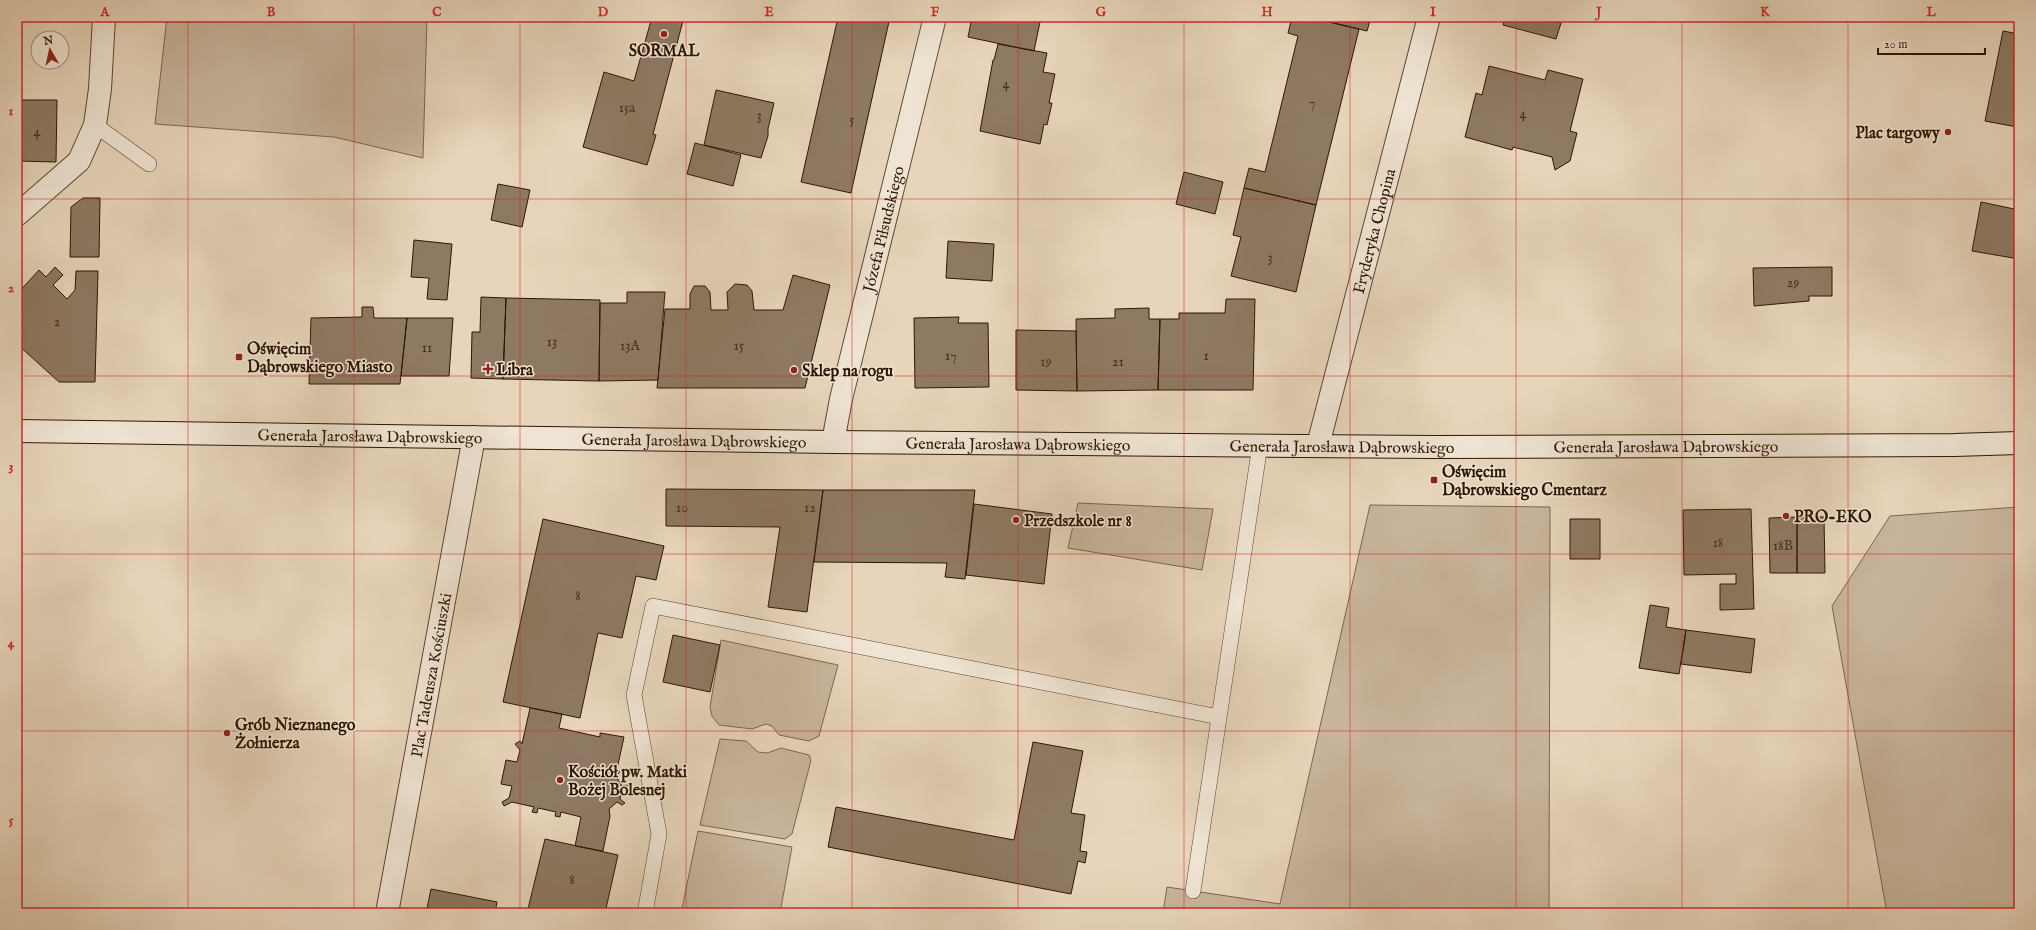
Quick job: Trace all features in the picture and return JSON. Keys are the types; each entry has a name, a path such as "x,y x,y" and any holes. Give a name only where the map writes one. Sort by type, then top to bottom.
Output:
{"street":[{"path":"17,215 79,161 95,126 100,89 104,17"},
{"name":"Józefa Piłsudskiego","path":"833,442 843,391 935,17"},
{"name":"Fryderyka Chopina","path":"1318,445 1429,17"},
{"name":"Generała Jarosława Dąbrowskiego","path":"17,431 833,442 1260,445 1938,445 2019,443"},
{"name":"Plac Tadeusza Kościuszki","path":"387,913 474,437"}],"lane":[{"path":"95,126 149,164"},
{"path":"1192,891 1260,445"},
{"path":"645,913 660,834 634,695 653,606 1219,717"}],"shaded area":[{"path":"167,17 427,17 423,158 334,137 155,124"},
{"path":"1078,503 1213,509 1202,570 1068,548"},
{"path":"1370,505 1550,507 1549,913 1163,913 1167,887 1280,904"},
{"path":"2019,507 2019,913 1887,913 1832,606 1890,516"},
{"path":"721,640 838,665 819,736 809,741 779,735 772,726 766,724 752,729 719,725 712,716 710,707"},
{"path":"720,739 746,741 758,752 767,753 781,748 809,755 811,760 792,834 785,839 700,825"},
{"path":"698,831 792,847 780,913 681,913"}],"building":[{"path":"652,17 684,17 653,134 656,135 647,165 583,147 604,72 634,81"},
{"path":"838,17 890,17 851,193 801,182"},
{"path":"972,17 1041,17 1034,51 968,37"},
{"path":"1292,17 1308,17 1359,29 1316,205 1244,188 1249,168 1265,172 1298,36 1288,33"},
{"path":"1308,17 1371,17 1367,31"},
{"path":"1505,17 1546,17 1545,19 1561,23 1556,39 1503,25"},
{"path":"2003,31 2019,34 2019,115 2017,127 1985,121"},
{"path":"998,44 1047,53 1043,72 1055,74 1049,103 1052,103 1047,125 1044,124 1040,144 980,131 993,60"},
{"path":"1489,66 1545,80 1548,70 1583,79 1570,131 1577,133 1570,161 1555,170 1552,157 1513,147 1512,150 1465,137 1476,93 1482,95"},
{"path":"716,90 774,103 768,129 768,136 761,158 704,145"},
{"path":"17,100 57,100 56,162 17,161"},
{"path":"695,143 741,155 733,186 687,174"},
{"path":"1184,172 1223,182 1215,214 1176,204"},
{"path":"498,184 530,190 522,227 491,220"},
{"path":"1244,188 1316,205 1296,292 1231,276 1241,237 1233,235"},
{"path":"83,198 100,198 99,257 70,257 71,207"},
{"path":"1981,202 2019,210 2019,259 1972,251"},
{"path":"414,240 452,244 447,300 427,299 429,278 411,277"},
{"path":"948,241 994,244 992,281 946,278"},
{"path":"55,267 63,275 53,285 67,299 75,290 76,271 98,271 95,382 59,382 17,344 17,294 39,270 46,277"},
{"path":"1832,267 1832,296 1809,296 1809,301 1754,306 1753,268"},
{"path":"793,275 830,285 805,388 657,388 665,309 690,309 690,294 694,286 705,286 710,292 711,310 728,310 727,292 735,284 747,285 752,291 754,310 783,310"},
{"path":"627,292 665,292 658,380 599,381 600,303 627,303"},
{"path":"481,297 506,298 503,379 471,378 472,332 480,332"},
{"path":"506,298 600,300 599,381 503,379"},
{"path":"1226,299 1255,299 1253,390 1158,390 1160,319 1179,319 1179,313 1225,313"},
{"path":"362,307 373,307 374,318 407,318 400,384 309,384 311,318 362,317"},
{"path":"1149,308 1149,319 1160,319 1158,390 1077,391 1076,319 1115,318 1115,309"},
{"path":"959,317 958,323 988,323 989,387 915,388 914,318"},
{"path":"407,318 453,318 449,376 401,376"},
{"path":"1016,330 1076,331 1077,391 1016,390"},
{"path":"666,489 823,490 807,612 768,607 780,527 666,526"},
{"path":"823,490 975,490 965,579 945,577 947,563 814,562"},
{"path":"974,504 1052,514 1044,584 966,575"},
{"path":"1751,509 1754,609 1720,610 1720,584 1736,584 1736,574 1684,575 1683,510"},
{"path":"1797,517 1797,573 1770,573 1769,518"},
{"path":"1797,517 1824,517 1825,573 1797,573"},
{"path":"543,519 664,546 656,580 636,576 622,638 598,633 580,718 503,702"},
{"path":"1570,519 1600,519 1600,559 1570,559"},
{"path":"1650,605 1669,608 1666,627 1686,630 1679,674 1639,668"},
{"path":"1686,630 1755,639 1751,673 1681,664"},
{"path":"673,635 720,645 710,692 663,682"},
{"name":"Kościół pw. Matki Bożej Bolesnej","path":"530,708 562,714 559,728 600,737 600,733 624,737 617,769 620,772 616,776 622,786 627,785 628,788 623,788 620,799 625,803 622,805 617,802 609,809 610,816 603,851 575,846 581,817 561,812 560,817 555,816 556,812 538,808 537,813 532,812 534,807 512,802 504,806 502,802 509,798 512,786 501,784 506,760 517,762 520,750 515,744 520,741 522,744"},
{"path":"1033,742 1083,751 1071,813 1085,815 1080,851 1087,852 1085,863 1078,861 1071,894 828,847 836,807 1014,840"},
{"path":"545,839 618,855 605,913 527,913"},
{"path":"431,889 497,902 495,913 426,913"}],"place":[{"name":"SORMAL","path":"664,34"},
{"name":"Plac targowy","path":"1948,132"},
{"name":"Oświęcim Dąbrowskiego Miasto","path":"239,357"},
{"name":"Libra","path":"488,369"},
{"name":"Sklep na rogu","path":"794,370"},
{"name":"Oświęcim Dąbrowskiego Cmentarz","path":"1434,480"},
{"name":"PRO-EKO","path":"1786,516"},
{"name":"Przedszkole nr 8","path":"1016,520"},
{"name":"Grób Nieznanego Żołnierza","path":"227,733"},
{"name":"Kościół pw. Matki Bożej Bolesnej","path":"560,780"}]}
